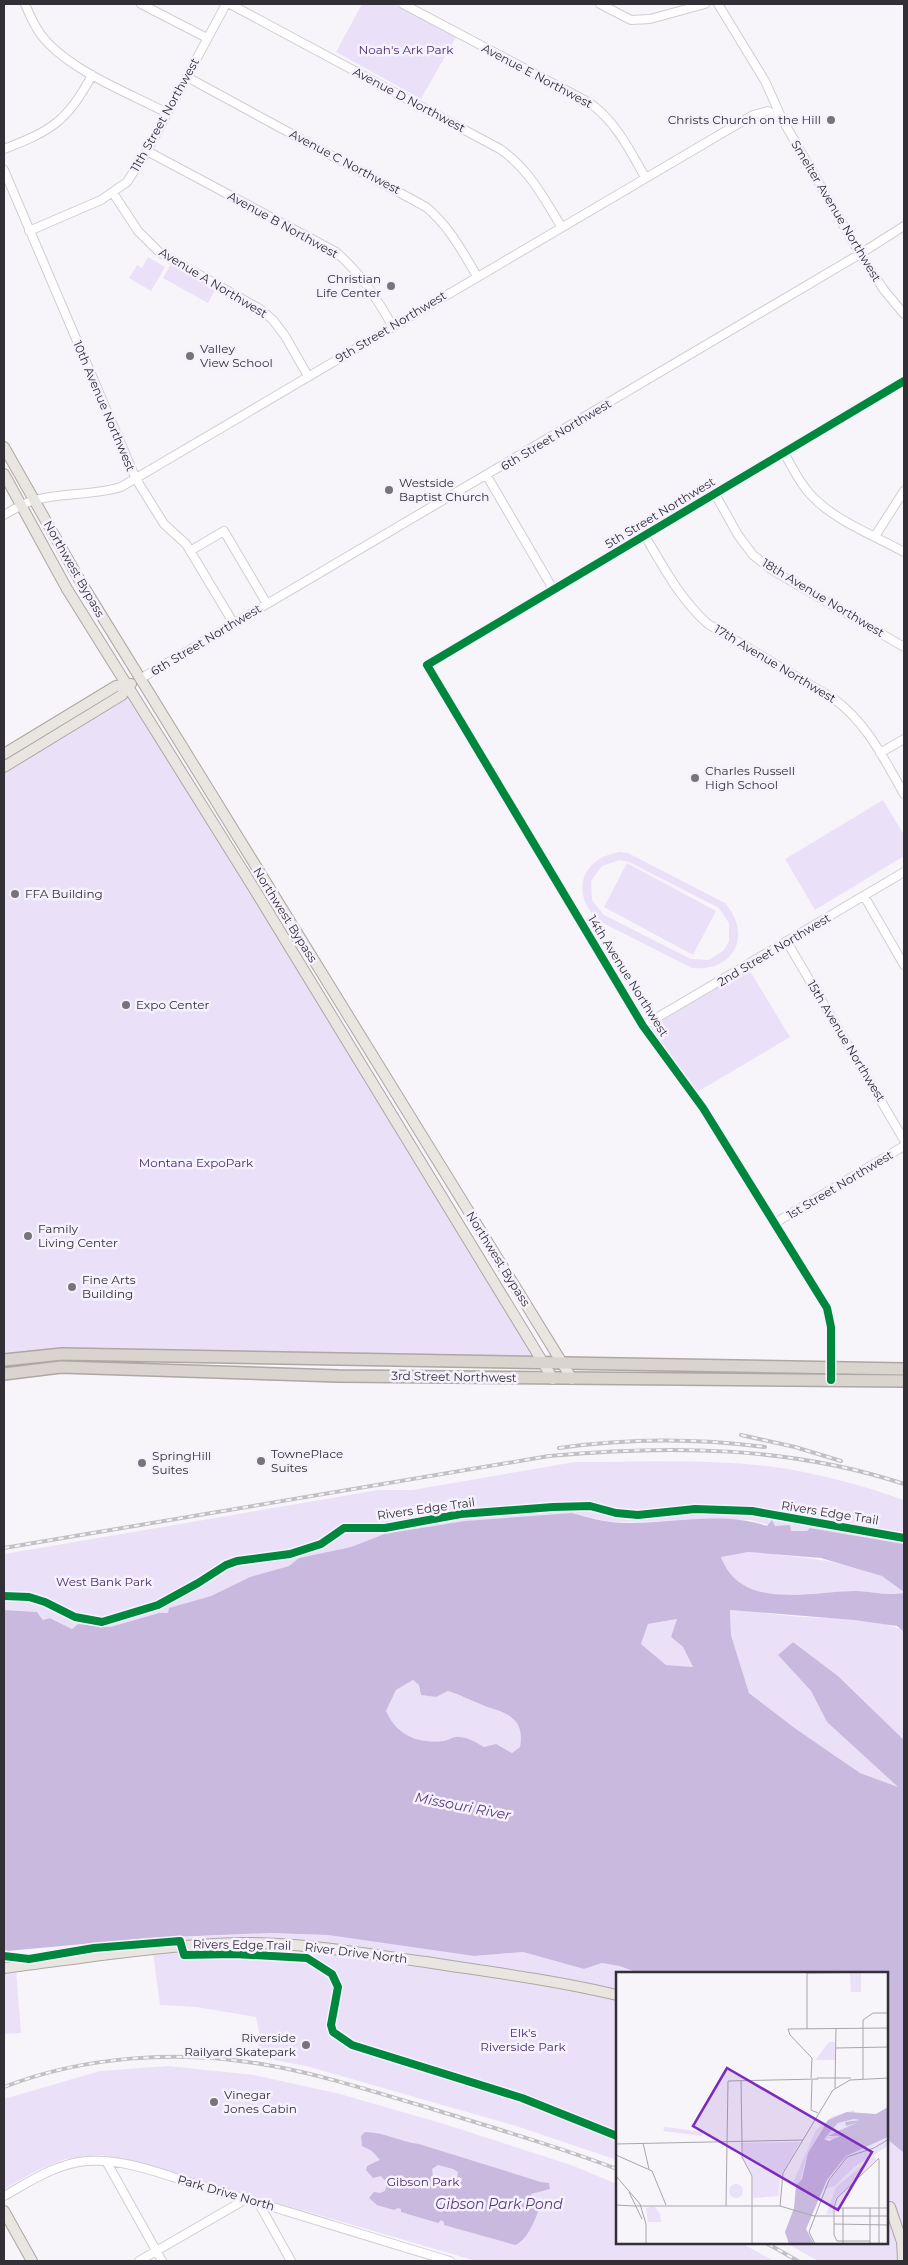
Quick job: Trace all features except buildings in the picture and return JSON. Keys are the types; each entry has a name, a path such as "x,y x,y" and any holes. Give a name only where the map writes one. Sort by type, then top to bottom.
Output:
{"highway":[{"name":"3rd Street Northwest","path":"4,1360 62,1354 248,1359 541,1361 904,1369"},
{"name":"3rd Street Northwest","path":"4,1374 61,1367 251,1374 553,1379 655,1378 904,1381"}],"main road":[{"name":"Northwest Bypass","path":"4,447 79,580 572,1379"},
{"name":"Northwest Bypass","path":"4,474 67,589 253,887 553,1379"},
{"name":"6th Street Northwest","path":"4,754 116,686 127,686 140,679"},
{"name":"6th Street Northwest","path":"4,766 122,694 127,686"},
{"name":"River Drive North","path":"4,1968 182,1947 267,1944 368,1954 553,1982 616,1995"},
{"path":"888,2206 904,2220"},
{"path":"888,2206 902,2242 903,2261"},
{"path":"4,2211 32,2261"}],"street":[{"path":"25,4 47,42 75,64 92,75 167,113"},
{"path":"141,4 207,38"},
{"name":"11th Street Northwest","path":"29,231 113,193 127,182 147,151 226,4"},
{"name":"Avenue D Northwest","path":"230,4 508,154 529,174 561,226"},
{"name":"Avenue E Northwest","path":"403,4 590,103 602,112 617,129 645,176"},
{"path":"600,4 631,20 650,19 705,4"},
{"name":"Smelter Avenue Northwest","path":"718,4 765,81 782,119 860,254 884,290 904,314"},
{"path":"4,149 34,138 66,116 80,98 92,75"},
{"name":"Avenue C Northwest","path":"188,77 426,207 450,231 477,276"},
{"name":"9th Street Northwest","path":"4,515 34,500 109,491 136,479 645,176 753,115 768,111 782,119"},
{"name":"Avenue B Northwest","path":"147,151 336,252 364,280 393,327"},
{"name":"10th Avenue Northwest","path":"4,170 136,479 154,510 190,551 234,624"},
{"name":"Avenue A Northwest","path":"113,193 138,231 159,252 260,309 273,320 285,336 308,376"},
{"name":"6th Street Northwest","path":"140,679 487,476 904,226"},
{"name":"5th Street Northwest","path":"427,665 904,380"},
{"path":"784,453 803,485 817,502 904,552"},
{"path":"487,476 553,589"},
{"path":"875,536 904,491"},
{"name":"18th Avenue Northwest","path":"715,494 738,535 753,555 772,570 904,647"},
{"path":"190,551 224,531 267,604"},
{"name":"17th Avenue Northwest","path":"645,536 677,591 692,610 708,624 834,699 852,712 880,753 904,794"},
{"name":"14th Avenue Northwest","path":"427,665 643,1026 703,1108 827,1308 831,1327 831,1380"},
{"path":"880,753 904,739"},
{"name":"2nd Street Northwest","path":"643,1026 904,872"},
{"path":"864,896 904,965"},
{"name":"15th Avenue Northwest","path":"787,942 904,1140"},
{"name":"1st Street Northwest","path":"775,1224 904,1146"},
{"name":"Park Drive North","path":"4,2196 46,2173 86,2161 106,2161 130,2165 258,2202 450,2261"},
{"path":"106,2161 162,2261"},
{"path":"139,2261 246,2199"},
{"path":"258,2202 291,2261"},
{"path":"420,2252 422,2261"}],"green space":[{"name":"Noah's Ark Park","path":"362,4 394,4 456,37 421,99 336,52"},
{"path":"148,257 165,267 151,291 129,278 137,265 142,268"},
{"path":"171,264 216,289 208,303 163,278"},
{"name":"Montana ExpoPark","path":"127,686 541,1361 209,1358 4,1360 4,767"},
{"path":"883,800 904,835 904,856 815,910 785,859"},
{"path":"620,852 628,853 725,903 738,927 738,939 735,949 728,958 719,964 707,968 692,968 599,921 590,911 584,900 582,889 588,870 606,856","holes":["620,860 629,862 719,908 729,923 729,941 724,950 709,960 691,959 604,915 592,900 591,881 602,866"]},
{"path":"627,863 716,911 693,955 604,907"},
{"path":"747,966 790,1037 694,1094 643,1026"},
{"name":"West Bank Park","path":"679,1461 731,1463 782,1468 828,1478 904,1500 904,1544 811,1528 808,1531 791,1531 751,1520 610,1522 572,1513 384,1534 351,1547 299,1558 289,1566 250,1577 211,1596 170,1608 168,1613 159,1613 110,1627 78,1624 72,1629 51,1618 43,1620 37,1612 4,1610 4,1554 379,1490 412,1490 575,1462"},
{"path":"748,1552 808,1558 856,1567 894,1582 904,1593 887,1594 858,1591 800,1595 761,1592 745,1585 730,1574 720,1556"},
{"path":"730,1610 866,1621 881,1623 904,1632 904,1740 838,1676 793,1642 778,1655 811,1691 827,1722 899,1788 860,1773 796,1729 749,1693 731,1635"},
{"path":"678,1619 671,1637 683,1647 693,1667 666,1665 641,1644 648,1624"},
{"path":"413,1680 419,1685 421,1695 436,1697 448,1691 508,1714 520,1729 520,1747 512,1753 496,1745 484,1747 462,1737 434,1742 417,1739 402,1732 396,1727 386,1711 396,1690"},
{"name":"Elk's Riverside Park","path":"271,1933 328,1935 474,1956 523,1952 584,1969 602,1963 636,1972 616,1972 616,2160 516,2126 306,2066 258,2057 259,2032 256,2017 196,2007 160,2005 153,1953 187,1951 185,1937"},
{"path":"16,1969 21,2033 4,2034 4,1971"},
{"name":"Gibson Park","path":"168,2066 254,2075 340,2094 444,2124 571,2165 616,2184 616,2245 745,2245 774,2261 476,2261 237,2191 102,2155 65,2159 36,2171 4,2189 4,2099 100,2071"},
{"path":"888,2140 904,2153 904,2261 818,2261 790,2245 888,2245"}],"water":[{"name":"Missouri River","path":"572,1513 610,1522 629,1523 729,1519 767,1526 772,1520 775,1526 790,1525 791,1531 807,1531 810,1528 904,1544 904,1592 882,1576 821,1558 748,1552 721,1557 731,1574 745,1586 762,1592 781,1595 858,1591 887,1594 904,1593 904,1632 897,1626 854,1620 730,1610 731,1635 749,1693 796,1729 860,1773 898,1787 827,1722 811,1691 778,1655 793,1642 838,1676 904,1740 904,2153 888,2140 888,1972 636,1972 602,1963 584,1969 523,1952 474,1956 328,1935 271,1933 150,1938 4,1950 4,1610 37,1612 43,1620 50,1618 72,1629 78,1624 110,1627 159,1613 168,1613 169,1608 211,1596 250,1577 289,1566 299,1558 351,1547 384,1534 465,1521","holes":["677,1619 671,1637 683,1647 693,1667 666,1665 641,1644 648,1624","413,1680 419,1685 421,1695 436,1697 448,1691 507,1714 513,1718 520,1729 520,1747 512,1753 496,1744 484,1747 462,1737 434,1742 417,1739 402,1732 386,1711 396,1690"]},
{"name":"Gibson Park Pond","path":"365,2132 372,2132 419,2144 549,2183 550,2189 531,2194 534,2199 538,2199 541,2202 540,2207 528,2233 515,2245 444,2225 444,2222 441,2220 438,2223 401,2212 401,2209 398,2208 394,2210 377,2205 369,2198 374,2192 380,2193 385,2191 387,2183 381,2176 373,2178 366,2170 367,2166 380,2160 372,2151 362,2146 361,2136","holes":["438,2165 458,2172 457,2180 450,2184 433,2177 432,2169"]}],"railway":[{"path":"741,1435 795,1447 841,1461"},
{"path":"559,1448 611,1442 662,1440 765,1447"},
{"path":"4,1548 549,1456 594,1452 684,1450 773,1456 861,1471 904,1484"},
{"path":"4,2087 66,2068 98,2062 131,2059 196,2057 261,2064 323,2077 426,2107 522,2136 616,2169"},
{"path":"770,2245 798,2261"}],"cycle path":[{"path":"831,1380 831,1327 827,1308 703,1108 643,1026 427,665 904,381"},
{"name":"Rivers Edge Trail","path":"4,1596 29,1597 45,1602 75,1617 102,1622 158,1605 226,1565 237,1561 290,1554 321,1544 344,1528 385,1528 461,1514 553,1507 590,1506 616,1513 638,1515 695,1509 752,1511 904,1538"},
{"name":"Rivers Edge Trail","path":"4,1956 29,1959 94,1948 180,1941 184,1955 234,1954 307,1958 332,1974 338,1987 331,2025 333,2032 352,2045 522,2098 616,2136"}],"place":[{"name":"Christs Church on the Hill","path":"831,120"},
{"name":"Christian Life Center","path":"391,286"},
{"name":"Valley View School","path":"190,356"},
{"name":"Westside Baptist Church","path":"389,490"},
{"name":"Charles Russell High School","path":"695,778"},
{"name":"FFA Building","path":"15,894"},
{"name":"Expo Center","path":"126,1005"},
{"name":"Family Living Center","path":"28,1236"},
{"name":"Fine Arts Building","path":"72,1287"},
{"name":"TownePlace Suites","path":"261,1461"},
{"name":"SpringHill Suites","path":"142,1463"},
{"name":"Riverside Railyard Skatepark","path":"306,2045"},
{"name":"Vinegar Jones Cabin","path":"214,2102"}]}
